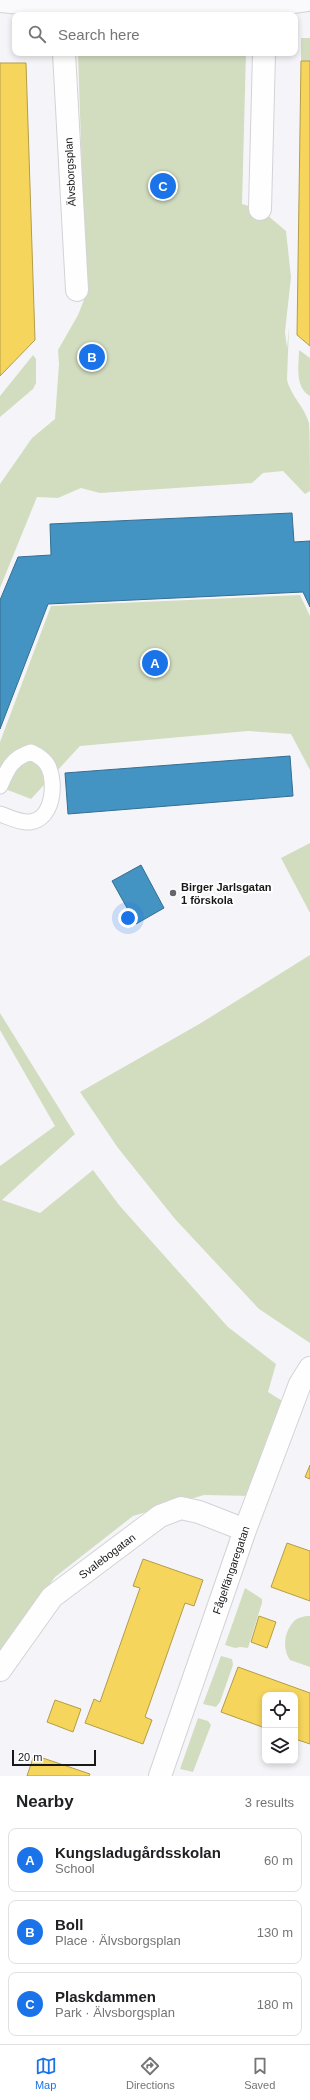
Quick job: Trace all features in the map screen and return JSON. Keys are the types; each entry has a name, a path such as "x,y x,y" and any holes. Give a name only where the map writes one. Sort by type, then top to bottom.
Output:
{"street":[{"path":"0,1 63,9 107,1 224,2 265,9 286,3 307,0"},
{"name":"Älvsborgsplan","path":"64,56 77,290"},
{"path":"260,209 264,56"},
{"name":"Fågelfängaregatan","path":"160,1776 245,1530 300,1384 310,1368"},
{"name":"Svalebogatan","path":"0,1670 52,1597 160,1516 181,1508 199,1512 245,1530"}],"lane":[{"path":"0,786 7,771 19,756 31,752 43,758 49,768 53,790 52,800 45,813 31,822 20,821 0,814"}],"green space":[{"path":"301,38 310,38 310,61 301,61"},
{"path":"78,56 246,56 242,204 260,209 286,231 291,277 285,332 287,348 289,327 287,380 291,391 304,411 309,423 310,491 305,494 283,471 263,473 252,483 100,493 81,488 58,498 37,497 0,588 0,484 32,438 55,419 59,364 58,350 78,315 86,295"},
{"path":"299,350 310,358 310,396 305,392 299,381"},
{"path":"33,355 36,359 36,383 33,389 0,417 0,396"},
{"path":"300,595 310,616 310,770 291,734 248,731 80,746 31,799 0,787 0,742 51,606"},
{"path":"310,843 310,913 281,858"},
{"path":"310,955 310,1343 259,1309 175,1219 118,1148 80,1092 201,1023"},
{"path":"0,1013 75,1134 2,1200 40,1213 93,1170 119,1205 228,1327 276,1364 268,1392 284,1402 251,1496 204,1495 133,1516 55,1577 0,1651 0,1166 55,1126 0,1030"},
{"path":"245,1588 262,1599 262,1603 248,1648 235,1648 225,1645"},
{"path":"310,1616 310,1667 290,1660 287,1656 285,1646 286,1635 291,1625 297,1619"},
{"path":"221,1656 232,1659 233,1665 220,1702 216,1707 203,1704"},
{"path":"198,1718 208,1721 211,1725 193,1772 180,1769"}],"building: Homes":[{"path":"301,61 310,61 310,346 297,335"},
{"path":"0,63 26,63 35,340 0,376"},
{"path":"310,1465 310,1479 305,1477"},
{"path":"287,1543 310,1551 310,1601 271,1587"},
{"path":"143,1559 203,1580 194,1606 185,1603 145,1717 152,1720 143,1744 85,1723 94,1699 100,1702 140,1588 133,1586"},
{"path":"259,1616 276,1622 267,1648 251,1642"},
{"path":"238,1667 310,1693 310,1744 298,1740 298,1692 262,1692 262,1727 221,1712"},
{"path":"55,1700 81,1709 73,1732 47,1722"},
{"path":"34,1755 90,1774 89,1776 27,1776"}],"building: Schools":[{"path":"292,513 294,542 310,541 310,607 303,592 48,604 0,729 0,600 18,557 51,555 50,524"},
{"path":"290,756 293,796 68,814 65,773"},
{"path":"141,865 164,908 136,924 112,881"}],"place":[{"name":"Plaskdammen","path":"163,186"},
{"name":"Boll","path":"92,357"},
{"name":"Kungsladugårdsskolan","path":"155,663"},
{"name":"Birger Jarlsgatan 1 förskola","path":"173,893"}]}
